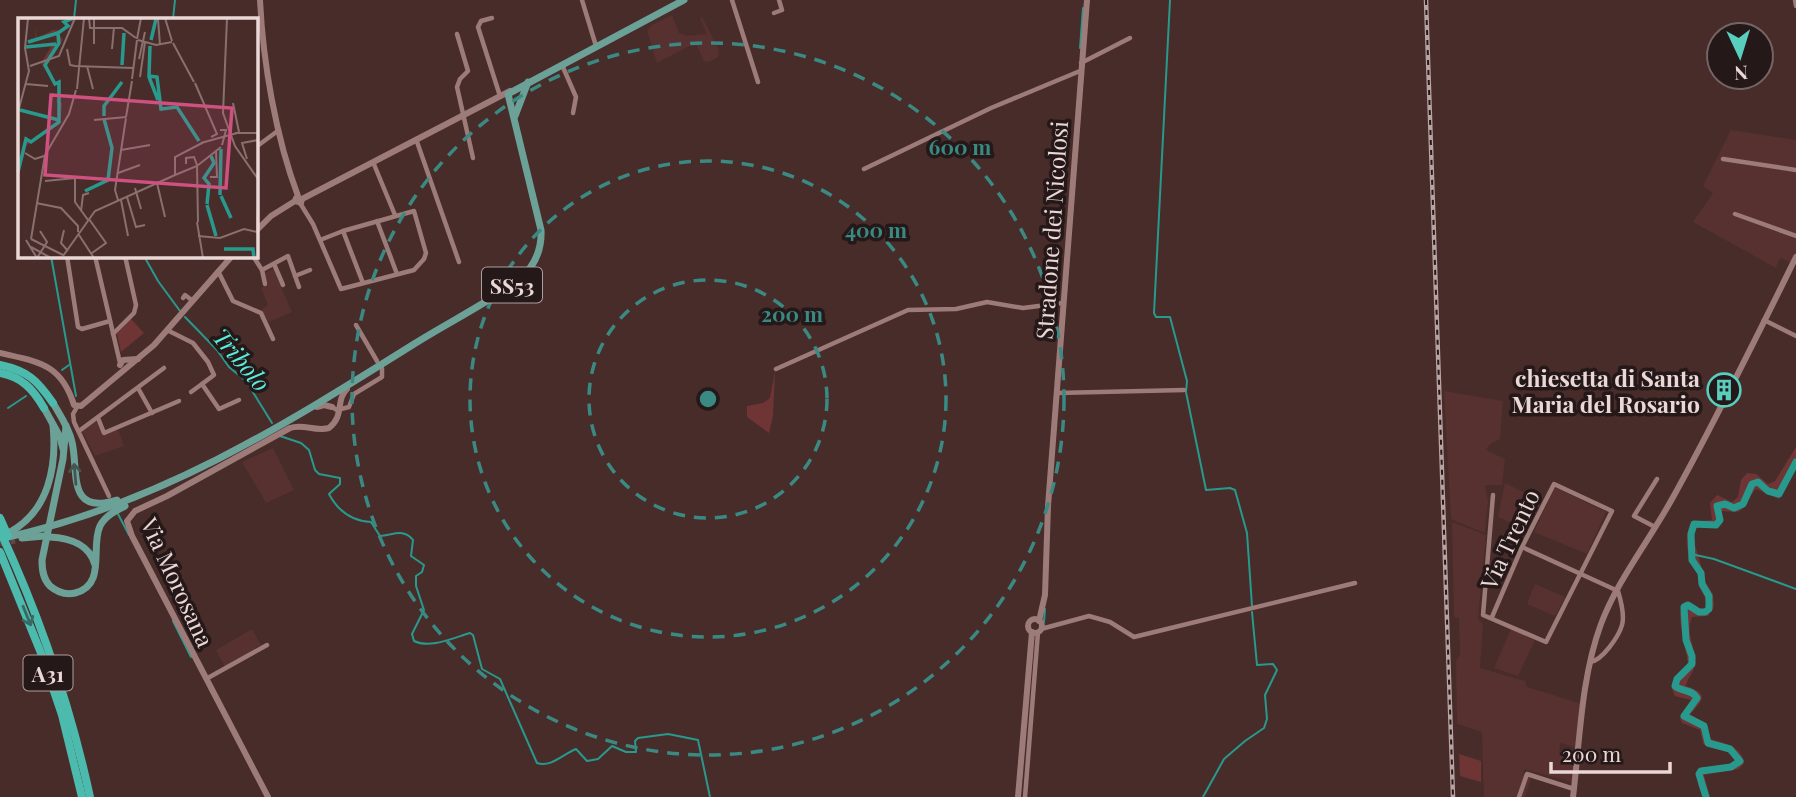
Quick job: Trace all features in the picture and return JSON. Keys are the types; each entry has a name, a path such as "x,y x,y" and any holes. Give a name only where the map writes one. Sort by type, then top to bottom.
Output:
{"highway":[{"path":"0,365 26,373 37,381 52,403"},
{"path":"0,372 26,373"},
{"path":"0,372 18,377 27,384 44,408"},
{"path":"0,379 27,384"},
{"name":"A31","path":"1,524 62,715 82,797"},
{"name":"A31","path":"7,548 27,592 60,681 90,797"}],"main road":[{"path":"511,96 529,81 681,1"},
{"path":"521,100 529,81"},
{"path":"511,96 520,91 521,100"},
{"path":"511,96 521,100"},
{"name":"SS53","path":"377,367 515,283 527,273 536,258 541,240 541,222 511,96"},
{"name":"SS53","path":"515,117 521,100"},
{"path":"0,539 76,519 171,484 275,429 377,367"},
{"path":"249,443 377,367"},
{"path":"52,403 66,426 73,445 76,485 86,499 94,503 107,503 171,484"},
{"path":"44,408 60,437 63,452"},
{"path":"10,532 33,514 46,492 54,462 53,425"},
{"path":"66,426 42,560 43,574 48,583 67,593 81,591 92,581 96,569 97,536 105,519 153,491"},
{"path":"7,548 47,539 82,546 95,560 96,569"}],"street":[{"path":"260,0 269,87 299,200 320,240 340,288 414,270 424,259 426,247 414,211 343,230 320,240"},
{"path":"582,0 596,46"},
{"path":"732,0 758,82"},
{"path":"774,13 782,11 779,0"},
{"name":"Stradone dei Nicolosi","path":"1018,797 1037,631 1045,595 1048,506 1062,303 1087,0"},
{"path":"1795,0 1796,6"},
{"path":"492,18 481,21 478,27 498,97"},
{"path":"457,34 468,71 460,79 457,88 473,158"},
{"path":"1081,67 1130,38"},
{"path":"561,64 576,97 573,113"},
{"name":"Stradone dei Nicolosi","path":"864,169 1081,67"},
{"path":"257,231 271,216 299,200 498,97 511,96"},
{"path":"257,147 280,130"},
{"path":"416,139 459,262"},
{"path":"1723,159 1796,170"},
{"path":"373,162 395,215"},
{"path":"1735,214 1796,236"},
{"path":"377,221 397,274"},
{"path":"343,230 363,283"},
{"path":"261,270 288,256 299,287"},
{"path":"67,257 79,327 110,321"},
{"path":"95,257 118,353 124,364"},
{"path":"113,334 134,313 136,305 125,257"},
{"path":"109,496 72,418 77,407 117,378 124,364 139,358 169,331 231,257"},
{"path":"254,257 265,284"},
{"path":"1573,797 1590,662 1601,625 1616,590 1656,527 1730,390 1796,257"},
{"path":"274,264 283,285"},
{"path":"295,276 310,270"},
{"path":"218,271 233,301 261,313 273,339"},
{"path":"183,295 193,301"},
{"path":"776,369 908,310 956,309 987,302 1023,308 1062,303"},
{"path":"1765,320 1796,335"},
{"path":"275,429 318,406 349,406 354,394 382,377 383,373 377,367 356,325"},
{"path":"169,331 193,343 214,374 191,392"},
{"path":"0,353 46,365 59,374 77,407"},
{"path":"336,421 345,390 377,367"},
{"path":"79,430 164,368"},
{"path":"202,384 219,409 239,400"},
{"path":"138,388 152,413"},
{"path":"1056,393 1184,390"},
{"path":"330,396 340,406"},
{"path":"330,396 336,421"},
{"path":"291,416 330,396"},
{"path":"98,418 104,433 179,401"},
{"name":"Via Morosana","path":"268,797 128,528 128,517 287,429 300,426 325,430 336,421"},
{"path":"1656,527 1634,516 1657,479"},
{"name":"Via Trento","path":"1492,617 1522,547 1554,484 1612,511 1579,573"},
{"path":"1493,495 1483,615 1546,642 1579,573"},
{"path":"1522,547 1616,590 1623,623 1598,660 1590,662"},
{"path":"1037,631 1077,618 1097,617 1134,637 1355,583"},
{"name":"Stradone dei Nicolosi","path":"1037,631 1028,627 1035,620 1039,621"},
{"name":"Stradone dei Nicolosi","path":"1025,797 1037,631"},
{"path":"205,680 267,645"},
{"path":"1519,797 1527,774 1574,789"}],"shaded area":[{"path":"672,15 679,33 687,36 707,34 700,18 702,17 719,50 718,57 704,61 694,40 695,43 657,63 647,31 652,25"},
{"path":"1731,130 1796,140 1796,255 1792,263 1780,258 1776,268 1693,222 1713,193 1703,186"},
{"path":"273,269 292,312 269,322 261,310 268,305 261,288 268,285 264,273"},
{"path":"131,319 144,333 121,352 117,334"},
{"path":"775,371 773,416 769,433 747,417 747,406 763,403 770,398"},
{"path":"1444,391 1503,401 1500,439 1490,444 1486,450 1505,459 1502,485 1485,485 1488,501 1485,533 1451,519"},
{"path":"94,422 99,423 103,431 118,429 124,446 95,456 82,431"},
{"path":"1796,447 1796,469 1779,499 1756,489 1739,511 1722,511 1722,522 1718,527 1697,528 1692,534 1706,583 1713,594 1714,606 1708,616 1692,617 1690,623 1695,664 1686,686 1698,691 1702,697 1690,714 1707,724 1710,739 1736,749 1743,757 1744,763 1739,769 1704,775 1710,797 1703,797 1698,785 1698,770 1734,766 1738,759 1730,753 1703,744 1700,730 1682,723 1680,718 1691,700 1675,696 1672,689 1676,677 1688,664 1681,627 1681,607 1688,602 1700,610 1706,609 1706,600 1688,553 1689,529 1691,522 1712,520 1710,503 1717,495 1732,502 1738,497 1741,480 1747,473 1756,474 1768,484 1775,481"},
{"path":"273,448 294,490 266,503 242,462"},
{"path":"1505,483 1541,501 1528,530 1498,517"},
{"path":"1555,487 1606,512 1587,554 1534,532"},
{"path":"1452,522 1486,535 1478,619 1483,624 1480,668 1525,681 1527,687 1582,704 1577,748 1560,743 1559,755 1576,759 1572,782 1524,769 1523,773 1531,778 1525,797 1484,797 1482,732 1457,724 1456,661 1460,655 1459,618 1454,617"},
{"path":"1535,584 1565,597 1555,616 1527,604"},
{"path":"252,629 261,645 225,667 216,650"},
{"path":"1511,629 1535,640 1518,676 1494,668"},
{"path":"1459,754 1481,761 1481,782 1460,776"}],"waterway":[{"path":"74,18 76,0"},
{"name":"Tribolo","path":"173,18 175,0"},
{"path":"1170,0 1154,313 1156,317 1170,317 1187,381 1186,392 1206,490 1235,490 1247,533 1252,606"},
{"path":"1080,48 1083,8"},
{"path":"51,257 76,396"},
{"name":"Tribolo","path":"145,257 180,311"},
{"name":"Tribolo","path":"185,317 217,350 229,367 246,381 272,423"},
{"path":"62,370 69,365"},
{"path":"8,408 26,396"},
{"name":"Tribolo","path":"280,436 301,443 309,450 315,470 319,474 340,478 340,484 329,494 346,514 371,522 380,536 398,533 410,536 413,540 411,556 424,565 422,572 416,576 416,586 424,610 412,634 414,641 427,644 470,633 473,635 482,669 500,679 537,763 547,764 576,749 587,761 598,759 612,746 626,752 636,752 635,741 638,738 668,734 698,740 710,797"},
{"path":"1706,797 1699,774 1701,771 1731,767 1740,761 1730,749 1708,743 1704,726 1684,716 1697,698 1675,686 1677,679 1692,664 1686,640 1684,607 1688,605 1699,612 1709,609 1709,596 1702,584 1701,573 1692,560 1691,534 1694,524 1716,525 1720,520 1717,506 1725,504 1734,508 1743,504 1752,484 1758,482 1768,491 1779,494 1796,462"},
{"path":"118,514 129,535"},
{"path":"1691,554 1714,559 1796,589"},
{"path":"1044,622 1045,609"},
{"path":"1203,797 1224,759 1264,728 1267,719 1265,695 1277,670 1273,664 1257,665 1252,612"},
{"path":"173,621 191,657"}],"tunnel":[{"path":"0,543 15,540"}],"railway":[{"path":"1426,0 1453,797"}],"place":[{"name":"chiesetta di Santa Maria del Rosario","path":"1724,390"}]}
